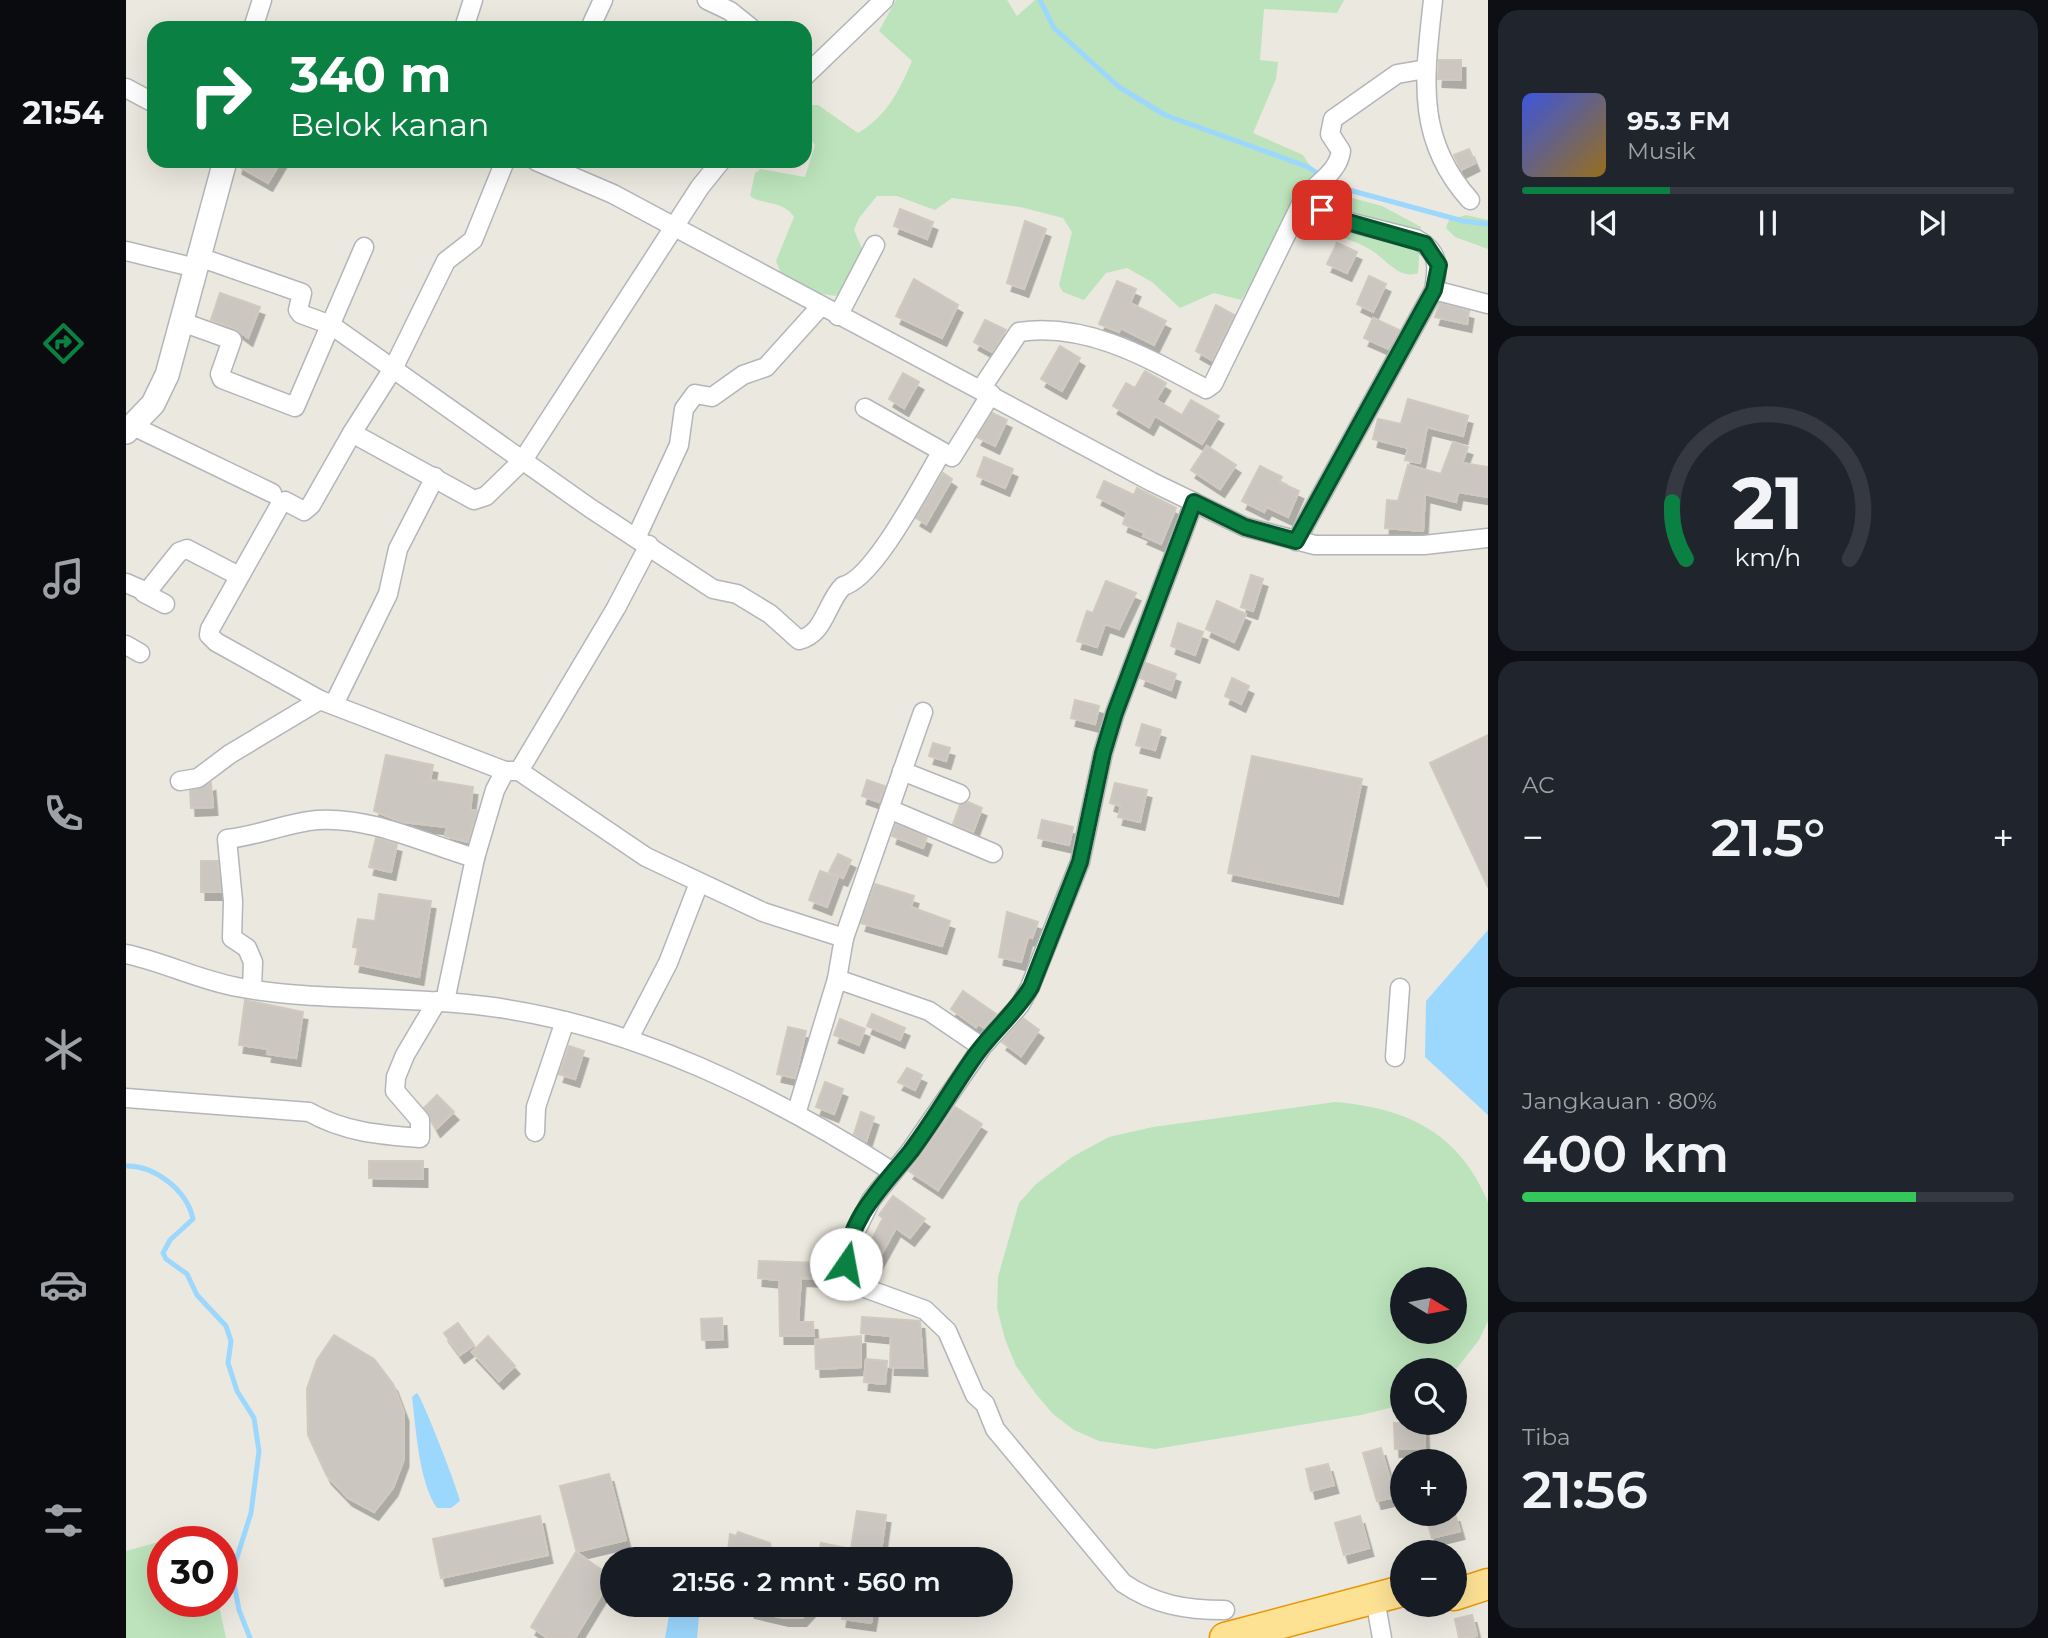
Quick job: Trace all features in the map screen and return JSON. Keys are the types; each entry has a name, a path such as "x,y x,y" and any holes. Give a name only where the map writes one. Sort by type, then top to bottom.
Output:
{"highway":[{"path":"1467,1571 1488,1564"},
{"path":"1467,1591 1488,1584"},
{"path":"1225,1624 1384,1611"},
{"path":"1307,1638 1384,1611"}],"street":[{"path":"255,21 262,0"},
{"path":"466,21 473,0"},
{"path":"593,21 603,0"},
{"path":"707,0 730,11 742,21"},
{"path":"812,69 884,0"},
{"path":"1433,0 1424,88 1437,147 1453,181 1470,200"},
{"path":"865,408 952,457 958,453 986,392 1019,332 1047,330 1101,339 1206,389 1213,384 1308,193 1334,170 1342,151 1330,134 1333,119 1397,74 1426,69"},
{"path":"126,88 147,99"},
{"path":"223,168 182,322 160,391 130,429 272,493"},
{"path":"502,168 473,240 446,261 394,367 352,433 312,505 304,511 283,501 210,629 211,638 327,702 512,771 646,857 699,883 764,912 844,938"},
{"path":"553,168 614,194 838,316 1245,527 1315,545 1414,545 1488,538"},
{"path":"352,433 474,500 481,500 523,460 715,168"},
{"path":"1296,541 1434,290 1439,265 1425,244 1341,220 1308,193"},
{"path":"838,316 875,245"},
{"path":"182,322 232,340 220,374 222,379 292,407 297,405 364,247"},
{"path":"126,251 197,263 302,293 300,313 331,325 643,542 713,589 737,594 770,614 799,640 809,638 818,629 836,593 843,586 853,583 872,565 942,453"},
{"path":"1434,290 1488,304"},
{"path":"126,1098 224,1103 309,1112 332,1125 373,1135 420,1138 420,1120 395,1091 396,1077 441,1001 475,858 495,790 512,771 616,608 679,445 684,409 695,394 712,397 743,375 766,367 820,306"},
{"path":"180,781 198,778 253,740 327,702 388,594 398,549 435,477"},
{"path":"1194,502 1115,713 1103,753 1080,862 1031,987 1020,1004 982,1047 871,1200 853,1231 846,1249 846,1264 850,1276 862,1287 912,1304 937,1319 947,1331 975,1395 985,1404 995,1429 1123,1583 1143,1597 1225,1624"},
{"path":"144,593 183,549 239,576"},
{"path":"126,583 164,604"},
{"path":"796,1114 837,979 844,938 923,712"},
{"path":"902,771 960,794"},
{"path":"888,809 993,853"},
{"path":"252,989 253,962 247,948 232,937 233,901 227,839 302,822 336,820 383,829 475,858"},
{"path":"629,1038 668,963 699,883"},
{"path":"126,954 190,975 252,989 441,1001 565,1020 629,1038 796,1114 893,1172"},
{"path":"837,979 929,1011 982,1047"},
{"path":"1395,1057 1400,988"},
{"path":"535,1132 536,1107 565,1020"}],"green space":[{"path":"896,0 1007,0 1017,16 1035,0 1344,0 1337,13 1264,9 1260,60 1278,62 1276,79 1253,133 1303,155 1326,191 1382,206 1421,227 1418,273 1405,274 1371,250 1351,240 1285,231 1241,300 1214,293 1180,308 1152,282 1127,268 1106,273 1084,300 1063,292 1059,285 1072,232 1063,218 1020,207 952,198 935,210 897,196 877,196 859,218 854,230 863,251 847,285 836,296 816,293 783,278 776,261 794,217 784,208 750,196 755,173 761,169 805,177 808,168 812,168 815,145 812,141 812,105 818,105 858,133 884,111 912,61 879,31"},
{"path":"1466,215 1488,220 1488,249 1455,237 1446,228 1449,220"},
{"path":"1335,1102 1385,1110 1427,1128 1446,1141 1462,1158 1488,1202 1488,1321 1479,1340 1465,1358 1390,1358 1390,1408 1361,1415 1155,1449 1099,1441 1074,1430 1053,1414 1016,1366 997,1308 998,1277 1019,1203 1036,1184 1072,1157 1109,1137 1153,1127"},
{"path":"147,1545 147,1617 221,1617 226,1638 126,1638 126,1551"}],"water":[{"path":"1488,930 1488,1115 1425,1057 1426,1001"},
{"path":"417,1393 433,1427 460,1501 451,1508 437,1508 426,1485 419,1455 412,1397"},
{"path":"669,1617 699,1617 697,1638 665,1638"}],"building":[{"path":"1439,60 1461,60 1461,80 1438,79"},
{"path":"1469,149 1475,163 1461,170 1454,155"},
{"path":"242,168 277,168 268,183"},
{"path":"900,209 933,222 927,239 894,226"},
{"path":"1025,221 1046,229 1024,289 1007,283"},
{"path":"1337,243 1357,252 1347,273 1327,264"},
{"path":"1369,276 1386,284 1373,312 1357,304"},
{"path":"914,279 958,305 942,338 896,316"},
{"path":"1117,281 1136,289 1130,303 1166,321 1154,345 1121,328 1119,332 1099,324"},
{"path":"220,293 260,307 248,338 236,329 211,320"},
{"path":"1440,303 1469,311 1467,324 1435,317"},
{"path":"1216,305 1234,315 1212,360 1196,351"},
{"path":"1373,318 1399,330 1389,349 1364,338"},
{"path":"985,320 1006,330 992,352 974,342"},
{"path":"1060,346 1080,358 1062,391 1041,379"},
{"path":"1145,371 1166,383 1156,400 1182,415 1191,400 1219,416 1202,444 1155,416 1149,427 1113,406 1126,383 1135,388"},
{"path":"903,373 919,382 904,408 889,399"},
{"path":"1408,399 1468,416 1463,436 1427,427 1420,463 1405,460 1408,448 1373,439 1378,419 1401,424"},
{"path":"992,413 1007,420 995,446 977,437"},
{"path":"1453,442 1468,447 1462,463 1488,467 1488,497 1458,492 1456,502 1425,494 1423,531 1385,528 1387,500 1398,501 1408,465 1441,474"},
{"path":"1207,446 1236,465 1220,489 1191,470"},
{"path":"984,457 1013,469 1005,488 977,476"},
{"path":"1260,466 1282,477 1279,482 1299,491 1288,517 1267,507 1264,512 1242,501"},
{"path":"943,473 952,479 926,524 916,518"},
{"path":"1104,481 1134,495 1137,488 1176,508 1161,544 1143,536 1145,533 1123,524 1127,512 1097,497"},
{"path":"1251,575 1263,579 1253,611 1241,607"},
{"path":"1106,581 1136,593 1119,629 1105,624 1097,647 1077,641 1087,611 1093,613"},
{"path":"1217,601 1246,614 1234,642 1206,629"},
{"path":"1178,623 1203,632 1195,655 1171,646"},
{"path":"1146,663 1176,674 1171,690 1140,678"},
{"path":"1232,678 1249,686 1241,704 1225,696"},
{"path":"1075,700 1099,706 1095,724 1071,718"},
{"path":"1142,724 1161,730 1155,750 1136,745"},
{"path":"1488,735 1488,887 1430,763"},
{"path":"933,743 950,748 946,761 929,756"},
{"path":"386,755 433,765 430,780 473,787 470,810 477,811 468,842 445,836 447,827 402,822 374,811"},
{"path":"1252,756 1362,779 1338,896 1228,873"},
{"path":"867,780 885,786 879,802 862,796"},
{"path":"211,783 213,807 191,808 190,791"},
{"path":"1115,783 1147,790 1140,822 1118,817 1121,806 1110,803"},
{"path":"968,802 982,808 973,832 953,824 960,805"},
{"path":"1042,820 1073,827 1069,845 1038,838"},
{"path":"896,824 927,837 923,848 892,836"},
{"path":"376,838 397,844 391,872 369,867"},
{"path":"838,854 851,860 843,878 829,872"},
{"path":"201,861 218,861 221,892 201,892"},
{"path":"820,871 838,877 827,907 809,900"},
{"path":"875,884 914,896 911,907 950,921 942,946 861,923"},
{"path":"379,894 431,901 419,977 355,964 358,948 353,947 358,919 375,921"},
{"path":"1007,912 1038,922 1032,938 1028,937 1021,962 999,957"},
{"path":"963,991 996,1014 984,1028 978,1024 976,1027 951,1009"},
{"path":"245,1000 303,1012 296,1058 267,1054 268,1049 239,1045"},
{"path":"872,1014 905,1028 900,1040 867,1026"},
{"path":"1023,1018 1039,1030 1021,1056 1002,1042"},
{"path":"840,1019 865,1029 859,1045 834,1035"},
{"path":"788,1027 806,1031 795,1078 777,1074"},
{"path":"569,1046 584,1051 575,1079 559,1074"},
{"path":"907,1068 922,1075 915,1090 898,1082"},
{"path":"825,1082 843,1089 834,1114 816,1107"},
{"path":"437,1095 454,1112 436,1129 424,1108"},
{"path":"955,1107 982,1124 938,1190 909,1171"},
{"path":"861,1112 874,1117 866,1142 854,1134"},
{"path":"369,1161 423,1161 423,1179 369,1178"},
{"path":"893,1196 925,1219 910,1238 896,1228 875,1266 862,1259 883,1218 879,1215"},
{"path":"759,1261 821,1263 821,1279 801,1278 798,1322 813,1322 814,1336 780,1336 779,1280 758,1278"},
{"path":"862,1317 920,1321 923,1368 890,1367 891,1336 861,1333"},
{"path":"722,1318 723,1339 702,1340 701,1319"},
{"path":"458,1323 474,1345 460,1355 444,1333"},
{"path":"334,1335 374,1359 393,1384 404,1413 404,1459 393,1488 374,1512 348,1498 327,1476 308,1435 307,1389 317,1360"},
{"path":"488,1336 515,1366 499,1381 472,1352"},
{"path":"861,1336 861,1367 816,1369 815,1340"},
{"path":"866,1359 887,1361 885,1384 864,1382"},
{"path":"1394,1435 1424,1435 1425,1448 1395,1449"},
{"path":"1381,1448 1390,1480 1390,1498 1377,1501 1363,1453"},
{"path":"1328,1464 1334,1485 1311,1491 1306,1469"},
{"path":"609,1474 626,1540 576,1552 578,1549 560,1486"},
{"path":"857,1511 886,1515 882,1547 851,1547"},
{"path":"540,1516 548,1555 441,1578 433,1539"},
{"path":"1360,1516 1369,1548 1344,1555 1335,1523"},
{"path":"1428,1526 1459,1526 1460,1531 1432,1538"},
{"path":"738,1532 770,1543 771,1547 728,1547 730,1534 736,1536"},
{"path":"821,1543 841,1547 820,1547"},
{"path":"576,1552 600,1569 600,1597 575,1638 548,1638 531,1627"},
{"path":"1472,1615 1477,1636 1459,1638 1455,1619"},
{"path":"842,1617 872,1617 871,1623"}],"waterway":[{"path":"1040,0 1054,28 1119,87 1165,115 1308,167 1338,187 1463,221 1488,224"},
{"path":"126,1166 147,1170 168,1181 190,1208 193,1219 170,1240 163,1253 166,1259 187,1274 197,1295 226,1326 231,1341 228,1363 237,1391 254,1418 259,1451 251,1513 232,1573 239,1610 250,1638"}],"route":[{"path":"846,1264 846,1249 853,1231 871,1200 911,1150 982,1047 1020,1004 1031,987 1080,862 1103,753 1115,713 1194,502 1245,527 1296,541 1434,290 1439,265 1425,244 1416,239 1341,220 1322,210"}]}
